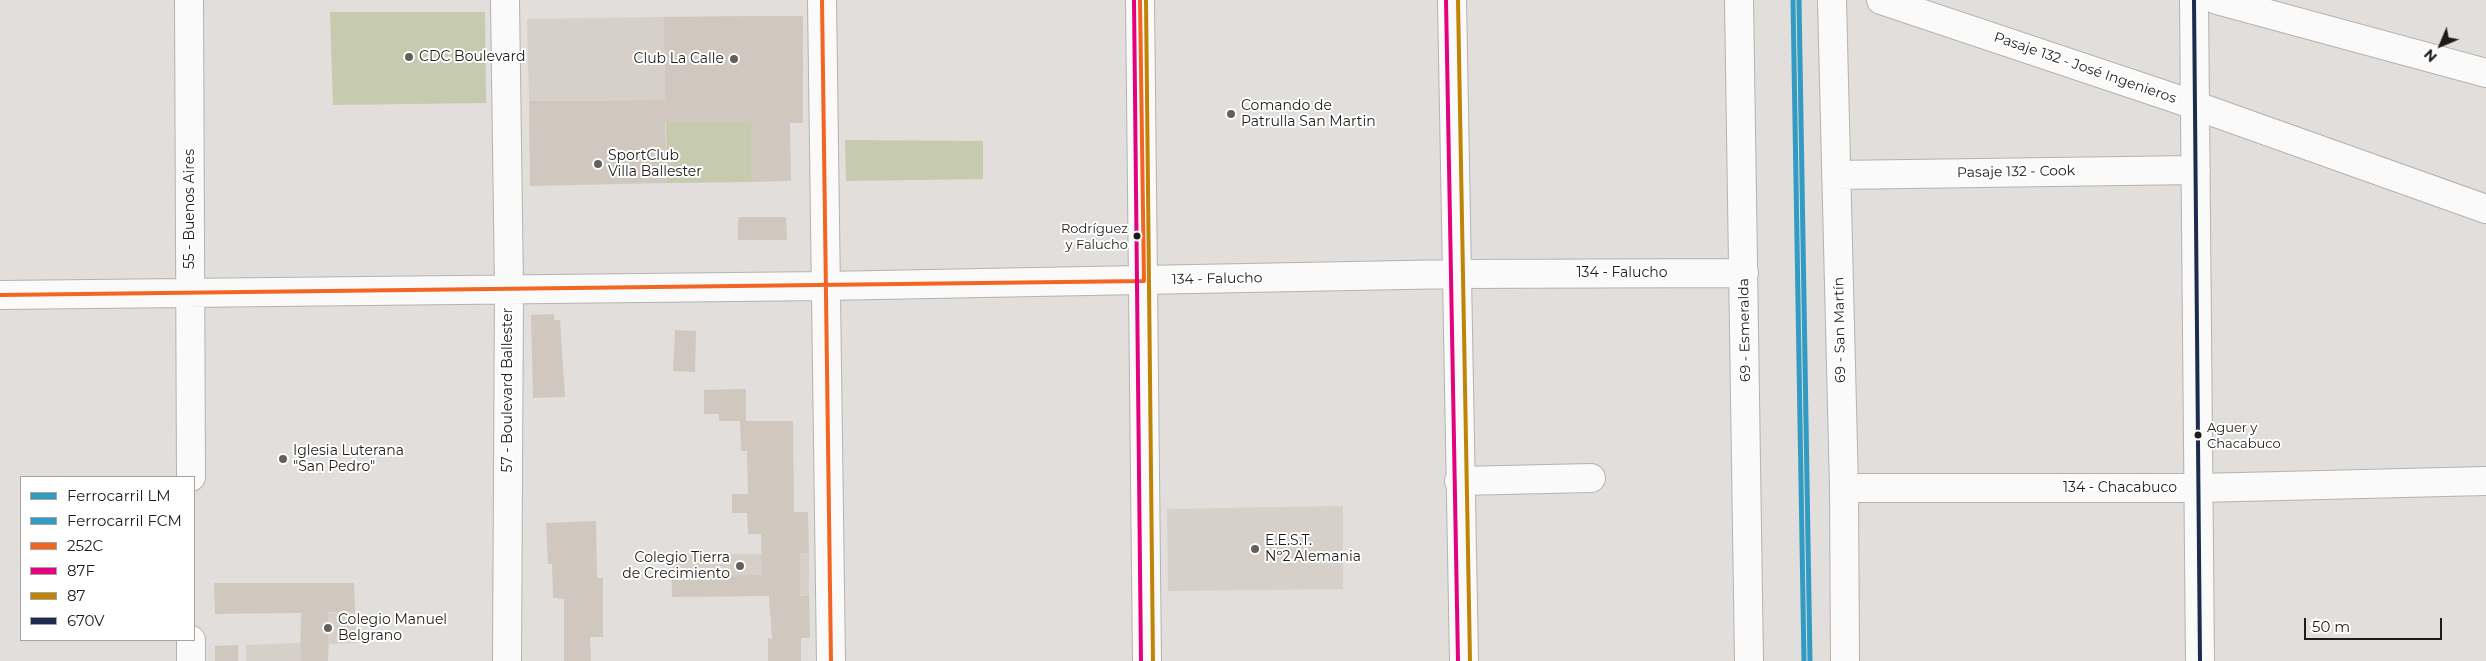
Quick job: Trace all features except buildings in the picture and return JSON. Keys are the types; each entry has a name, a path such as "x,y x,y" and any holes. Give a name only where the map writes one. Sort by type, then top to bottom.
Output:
{"street":[{"name":"55 - Buenos Aires","path":"189,0 191,476"},
{"name":"57 - Boulevard Ballester","path":"505,0 509,289 507,661"},
{"path":"822,0 831,661"},
{"path":"1140,0 1147,661"},
{"path":"1452,0 1459,480 1464,661"},
{"name":"69 - Esmeralda","path":"1739,0 1749,661"},
{"name":"69 - San Martín","path":"1832,0 1844,488 1845,661"},
{"name":"Pasaje 132 - José Ingenieros","path":"1881,0 2196,106 2486,209"},
{"path":"2194,0 2200,661"},
{"path":"2217,0 2486,73"},
{"name":"Pasaje 132 - Cook","path":"1836,175 2196,170"},
{"name":"134 - Falucho","path":"0,295 825,286 1457,274 1744,273"},
{"path":"1459,480 1591,478"},
{"name":"134 - Chacabuco","path":"1844,488 2199,488 2486,481"},
{"path":"191,641 191,661"}],"shaded area":[{"path":"664,17 665,100 529,101 527,19"},
{"name":"E.E.S.T. Nº2 Alemania","path":"1343,506 1343,589 1168,591 1167,509"},
{"name":"Colegio Tierra de Crecimiento","path":"809,553 809,595 672,597 671,555"},
{"name":"Colegio Manuel Belgrano","path":"355,612 356,643 329,644 328,661 246,661 246,645 300,643 301,613"}],"green space":[{"name":"CDC Boulevard","path":"330,12 485,12 486,103 333,105"},
{"name":"Club La Calle","path":"803,16 803,123 751,122 751,182 667,183 664,17"},
{"path":"845,140 983,141 983,179 846,181"}],"rail line":[{"name":"FCM","path":"1793,0 1804,661"},
{"name":"LM","path":"1799,0 1810,661"}],"transit line":[{"name":"252C","path":"822,0 831,661"},
{"name":"87F","path":"1134,0 1141,661"},
{"name":"252C","path":"0,295 1144,281 1140,0"},
{"name":"87","path":"1146,0 1153,661"},
{"name":"87F","path":"1446,0 1458,661"},
{"name":"87","path":"1458,0 1470,661"},
{"name":"670V","path":"2194,0 2200,661"}],"place":[{"name":"CDC Boulevard","path":"409,57"},
{"name":"Club La Calle","path":"734,59"},
{"name":"Comando de Patrulla San Martin","path":"1231,114"},
{"name":"SportClub Villa Ballester","path":"598,164"},
{"name":"Rodríguez y Falucho","path":"1137,236"},
{"name":"Aguer y Chacabuco","path":"2198,435"},
{"name":"Iglesia Luterana \"San Pedro\"","path":"283,459"},
{"name":"E.E.S.T. Nº2 Alemania","path":"1255,549"},
{"name":"Colegio Tierra de Crecimiento","path":"740,566"},
{"name":"Colegio Manuel Belgrano","path":"328,628"}]}
